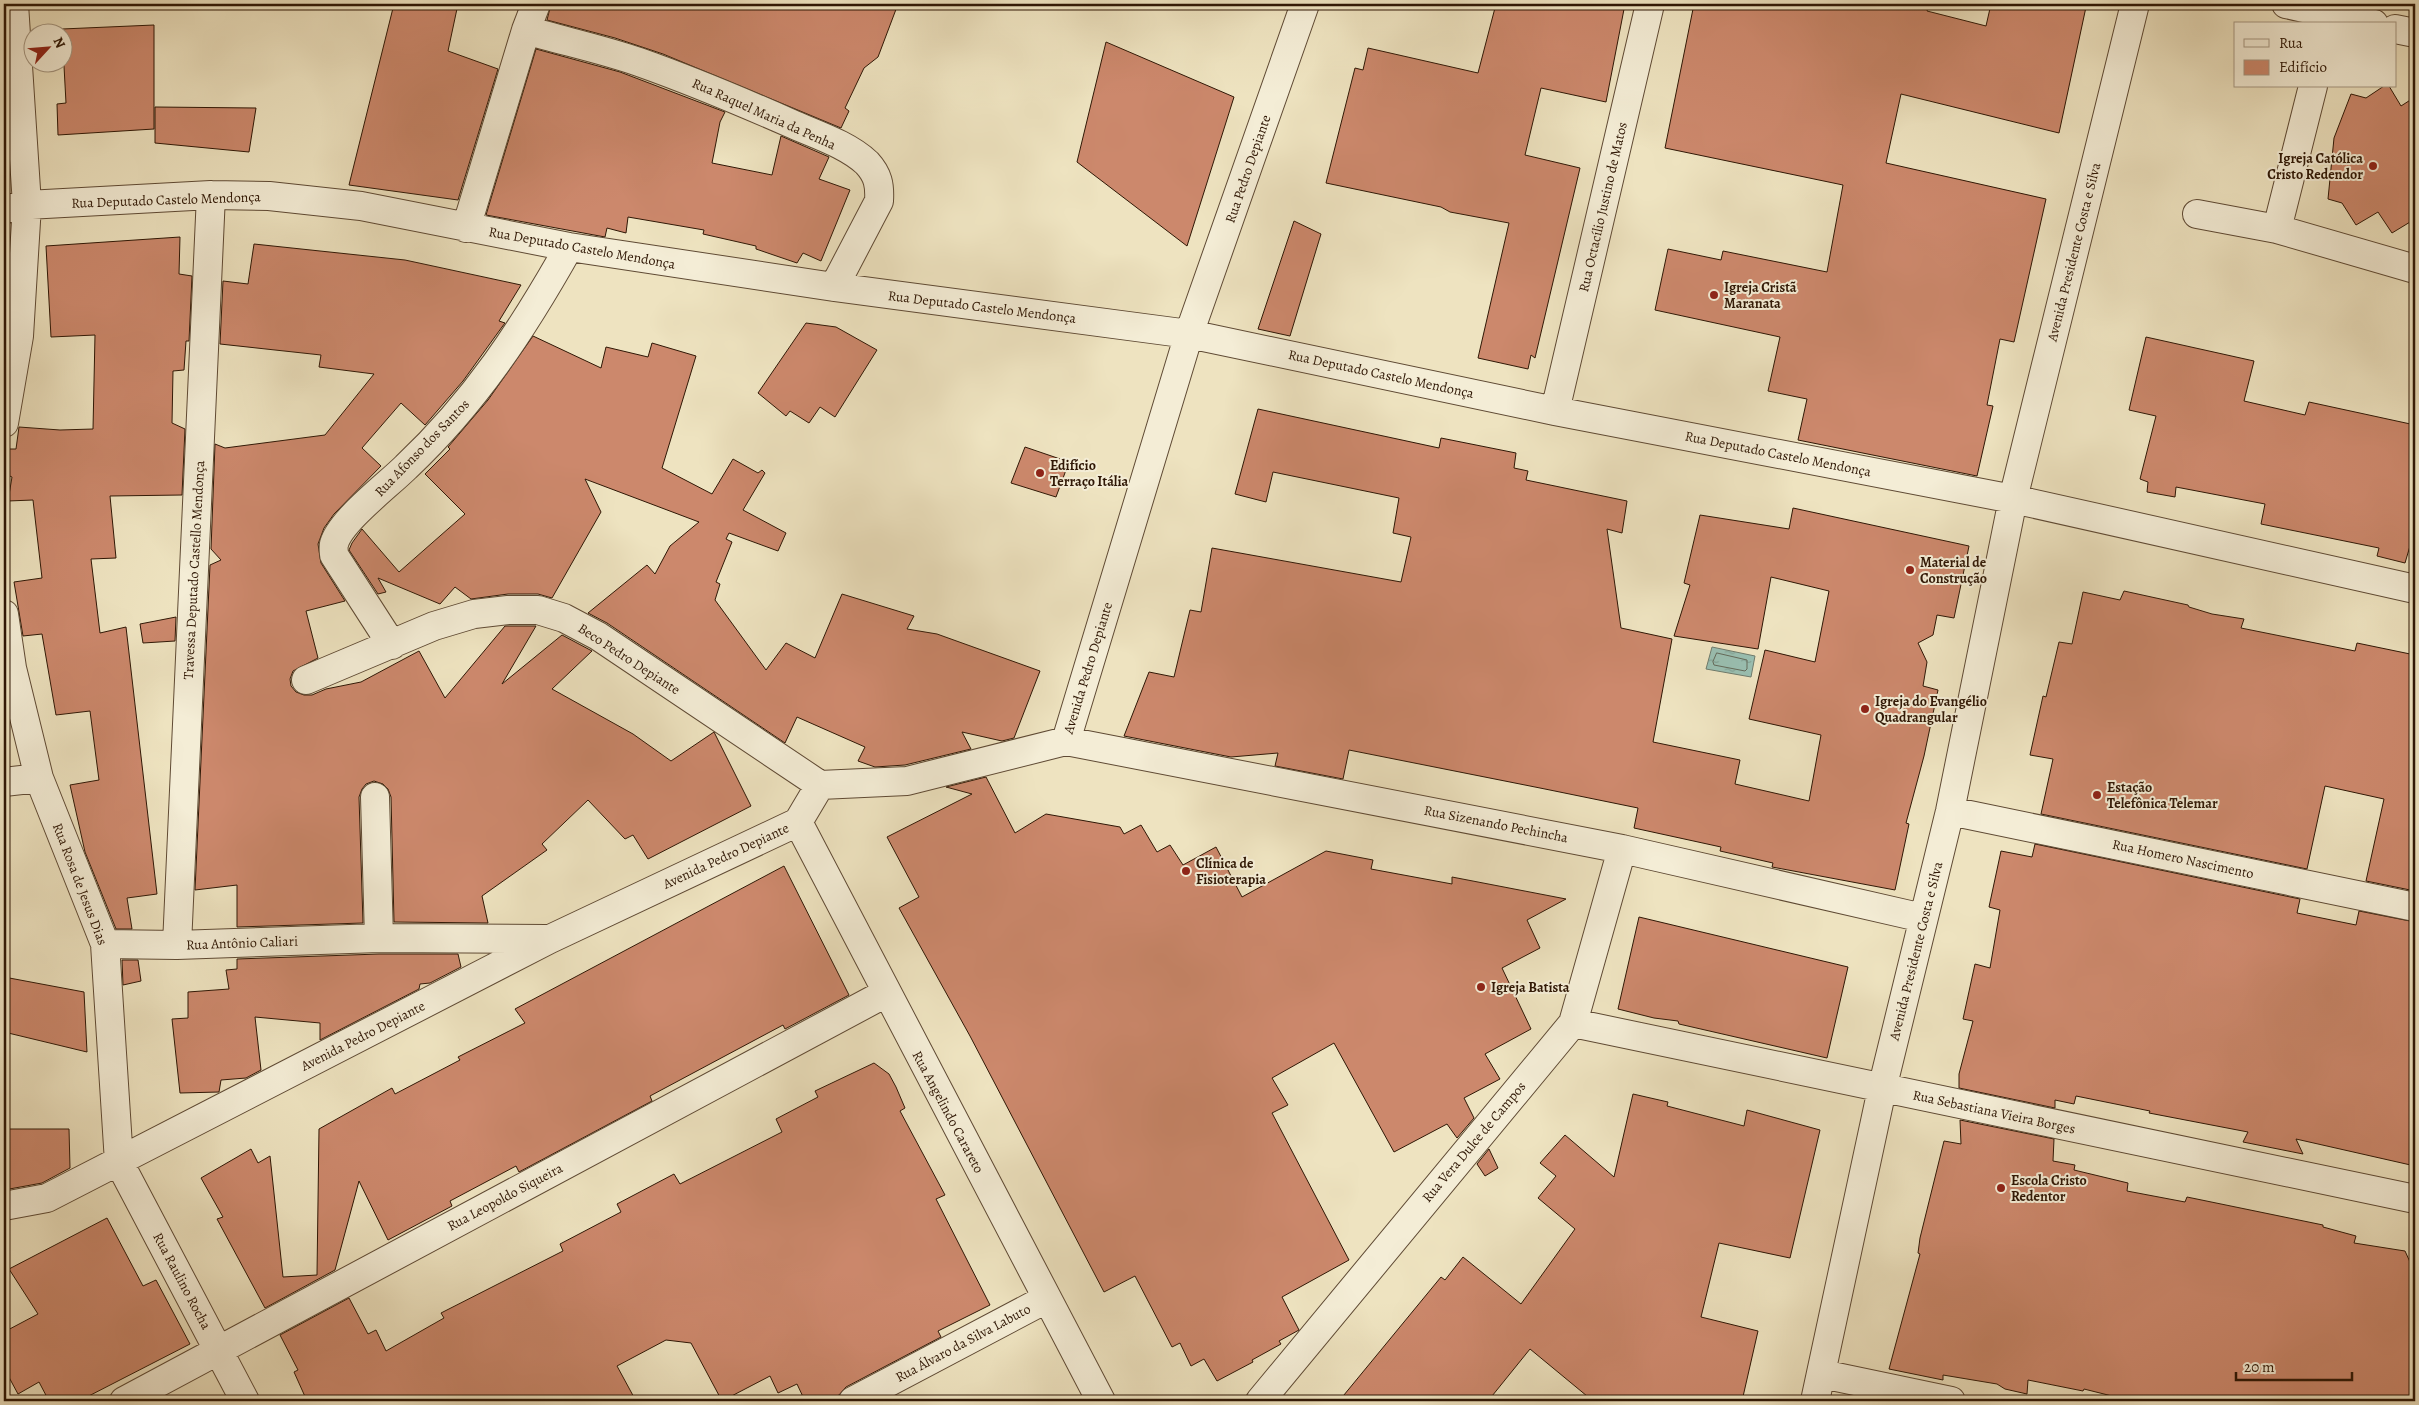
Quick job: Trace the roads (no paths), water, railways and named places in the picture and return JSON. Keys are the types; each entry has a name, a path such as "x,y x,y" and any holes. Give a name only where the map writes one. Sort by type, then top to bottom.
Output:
{"street":[{"path":"4,423 19,336 15,207 14,4"},
{"path":"466,228 526,30 536,4"},
{"name":"Rua Pedro Depiante","path":"1189,334 1305,4"},
{"name":"Rua Octacílio Justino de Matos","path":"1555,411 1650,4"},
{"name":"Avenida Presidente Costa e Silva","path":"1815,1401 1882,1089 1950,811 2013,500 2135,4"},
{"path":"2286,4 2330,19 2356,22"},
{"path":"2396,29 2415,33"},
{"name":"Rua Raquel Maria da Penha","path":"526,30 638,61 727,95 827,140 851,152 866,163 876,175 880,187 879,201 834,287"},
{"path":"2277,230 2312,88"},
{"name":"Rua Deputado Castelo Mendonça","path":"15,207 211,195 269,196 361,206 569,248 834,287 1189,334 1555,411 2013,500"},
{"name":"Travessa Deputado Castello Mendonça","path":"177,945 211,195"},
{"path":"2197,214 2277,230 2415,269"},
{"name":"Rua Afonso dos Santos","path":"392,645 334,555 333,546 336,539 346,524 408,465 467,402 503,357 530,316 569,248"},
{"name":"Avenida Pedro Depiante","path":"4,1206 47,1198 550,939 798,822 820,784 907,781 1066,741 1189,334"},
{"path":"2013,500 2415,589"},
{"name":"Beco Pedro Depiante","path":"306,680 434,626 474,614 508,610 538,610 564,618 598,636 820,784"},
{"name":"Rua Rosa de Jesus Dias","path":"4,614 12,668 39,778 105,944 119,1162"},
{"name":"Rua Sizenando Pechincha","path":"1066,741 1622,849 1923,918"},
{"path":"4,782 39,778"},
{"path":"375,797 379,938"},
{"name":"Rua Homero Nascimento","path":"1950,811 2415,906"},
{"name":"Rua Angelindo Carareto","path":"798,822 1100,1401"},
{"name":"Rua Vera Dulce de Campos","path":"1260,1401 1573,1023 1622,849"},
{"name":"Rua Antônio Caliari","path":"105,944 177,945 379,938 550,939"},
{"name":"Rua Leopoldo Siqueira","path":"124,1401 886,993"},
{"name":"Rua Sebastiana Vieira Borges","path":"1573,1023 2415,1199"},
{"name":"Rua Raulino Rocha","path":"119,1162 245,1401"},
{"name":"Rua Álvaro da Silva Labuto","path":"853,1401 1046,1299"},
{"path":"1822,1374 1951,1401"}],"water":[{"path":"1712,647 1755,656 1751,677 1706,669"}],"place":[{"name":"Igreja Católica Cristo Redendor","path":"2373,166"},
{"name":"Igreja Cristã Maranata","path":"1714,295"},
{"name":"Edifício Terraço Itália","path":"1040,473"},
{"name":"Material de Construção","path":"1910,570"},
{"name":"Igreja do Evangélio Quadrangular","path":"1865,709"},
{"name":"Estação Telefônica Telemar","path":"2097,795"},
{"name":"Clínica de Fisioterapia","path":"1186,871"},
{"name":"Igreja Batista","path":"1481,987"},
{"name":"Escola Cristo Redentor","path":"2001,1188"}]}
